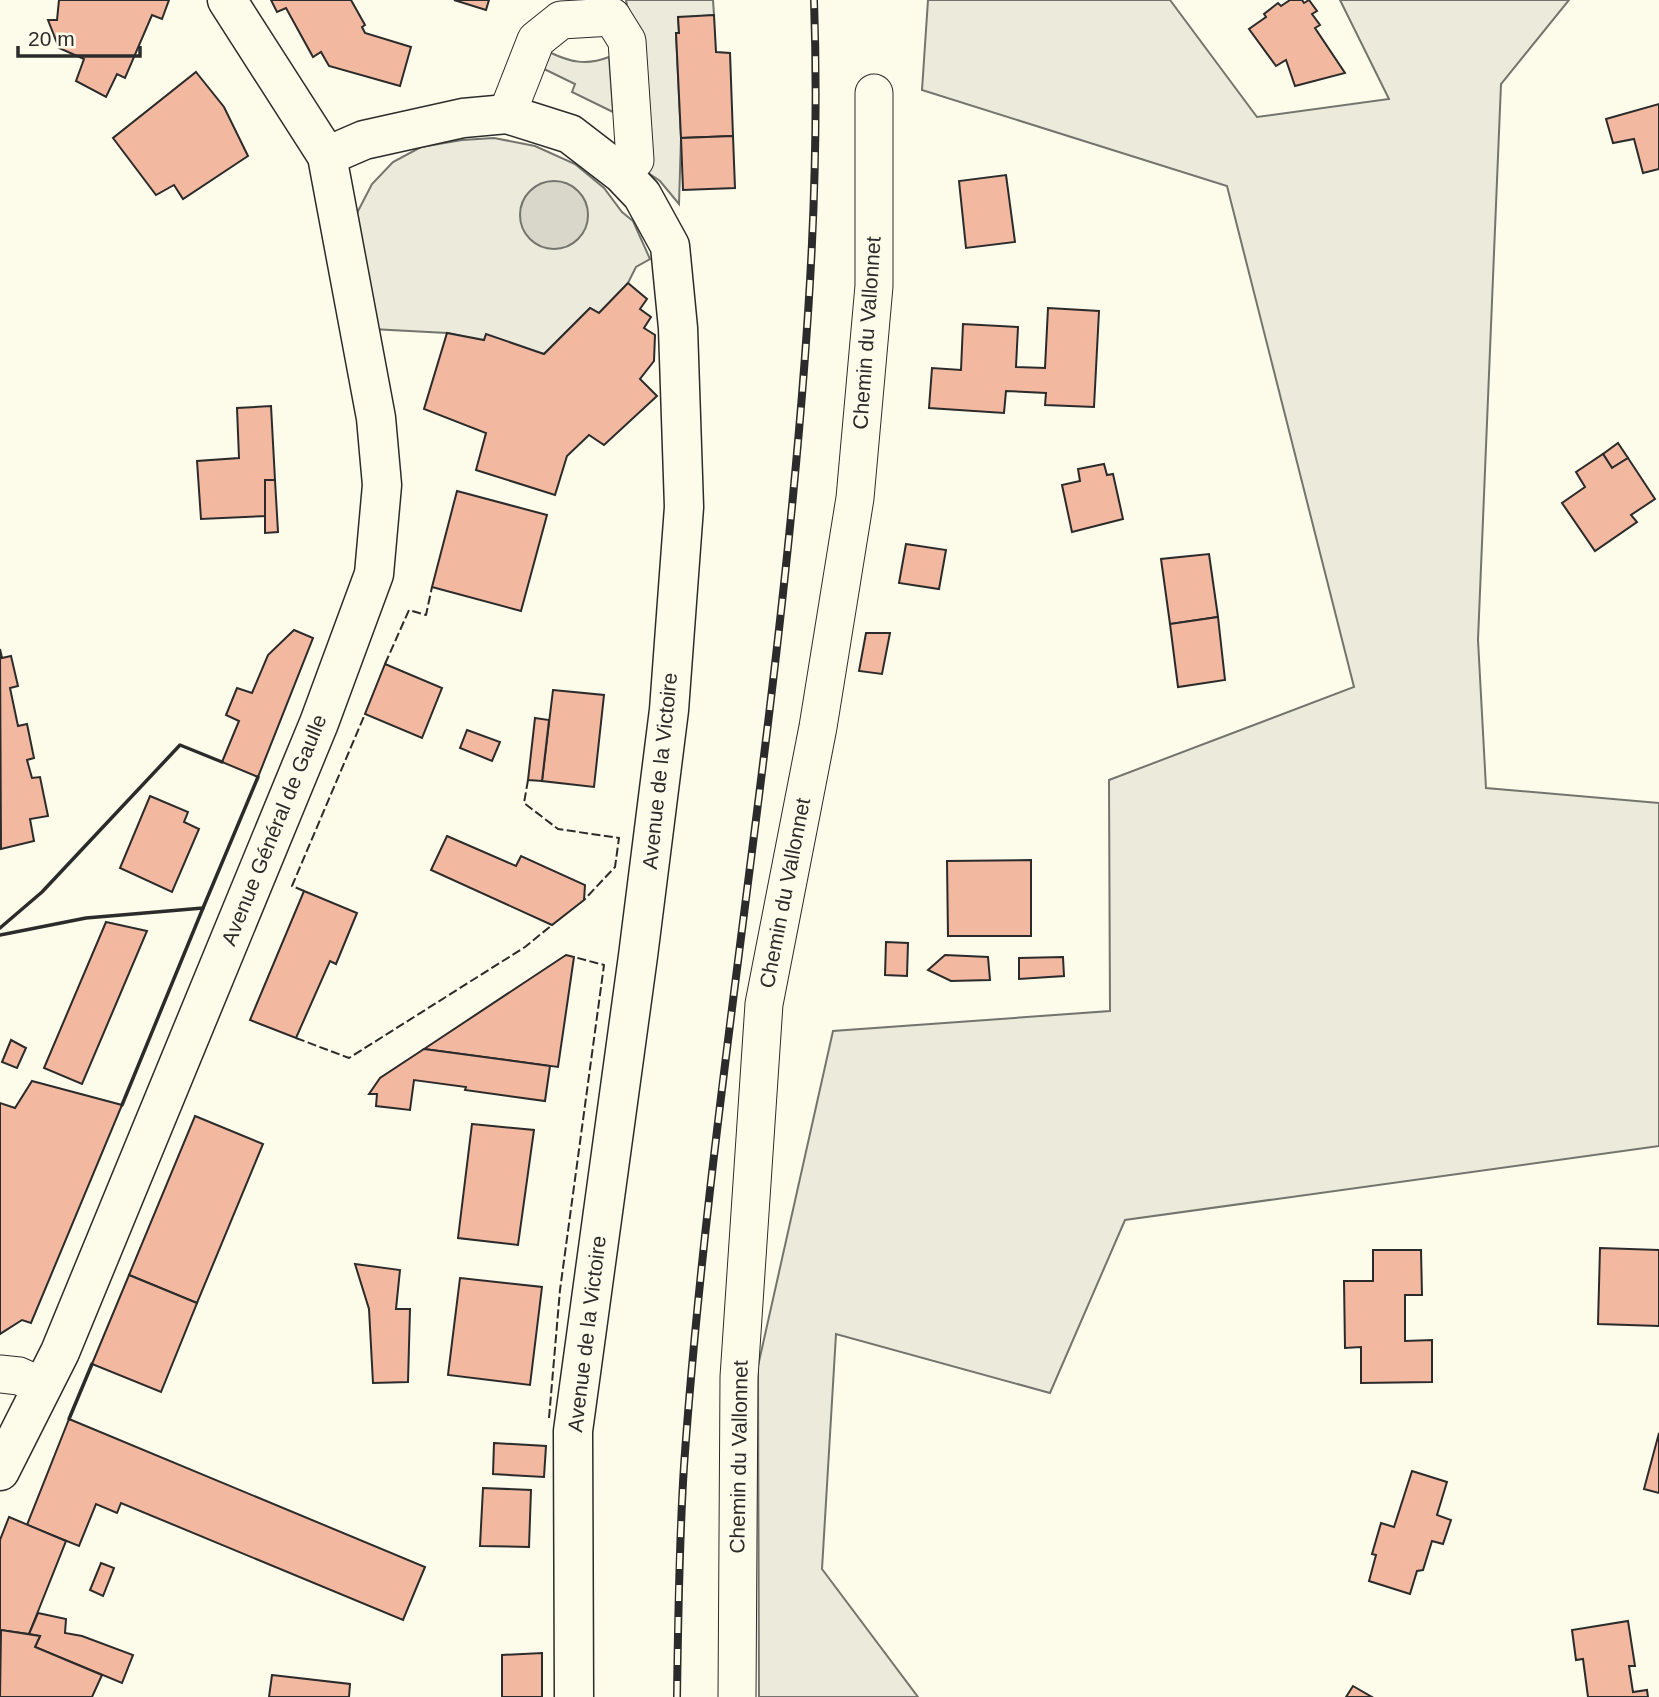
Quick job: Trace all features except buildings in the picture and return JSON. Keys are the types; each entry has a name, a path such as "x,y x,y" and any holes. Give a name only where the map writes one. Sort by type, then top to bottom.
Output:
{"street":[{"path":"226,0 327,156"},
{"path":"507,114 536,40 559,10 614,8 628,41 632,97 635,160 622,174"},
{"name":"Chemin du Vallonnet","path":"737,1697 739,1377 764,1004 818,727 855,498 874,286 874,93"},
{"name":"Avenue de la Victoire","path":"327,156 364,140 463,118 507,114 570,134 622,174 642,195 670,246 678,328 684,507 669,710 573,1431 574,1697"},
{"name":"Avenue Général de Gaulle","path":"0,1472 60,1352 349,647 374,574 382,485 376,418 327,156"},
{"path":"0,1374 19,1376 41,1386"}],"shaded area":[{"path":"626,0 713,0 714,15 678,18 679,33 676,34 681,138 679,204 660,181 644,170 633,38"},
{"path":"928,0 1170,0 1257,117 1389,99 1340,0 1569,0 1501,84 1478,640 1486,788 1659,803 1659,1146 1125,1220 1050,1393 836,1334 822,1569 918,1697 759,1697 758,1366 833,1031 1110,1011 1109,780 1354,687 1227,186 922,90"},
{"path":"549,52 578,62 609,57 613,112 572,92 575,84 540,67"},
{"path":"494,138 535,146 575,164 604,188 622,212 633,221 650,259 636,267 628,283 599,313 590,308 544,354 447,333 372,329 357,213 372,184 393,162 421,147"},
{"path":"554,181 567,184 578,191 585,202 588,215 585,228 578,239 567,246 554,249 541,246 530,239 523,228 520,215 523,202 530,191 541,184"}],"railway":[{"path":"677,1697 682,1495 694,1344 720,1102 780,617 804,372 816,125 814,0"}],"fence":[{"path":"385,664 409,610 426,615 432,587"},
{"path":"304,891 292,886 365,714"},
{"path":"528,780 524,803 558,829 619,838 615,867 584,900"},
{"path":"296,1038 349,1058 525,947 552,925"},
{"path":"549,1418 560,1290 604,965 574,957"}],"wall":[{"path":"0,928 42,892 180,745 222,762"},
{"path":"0,935 86,918 203,908 258,777"},
{"path":"122,1105 203,908"},
{"path":"69,1419 92,1364"}]}
